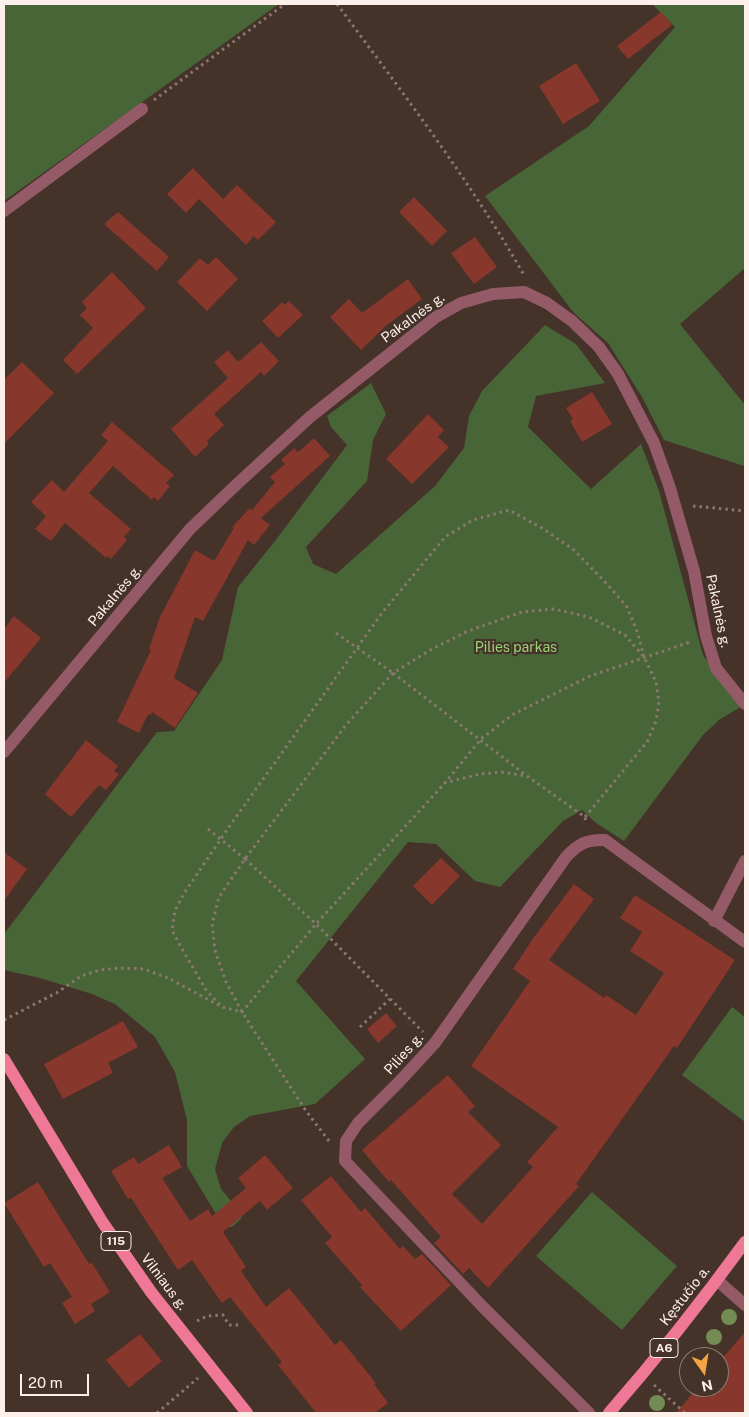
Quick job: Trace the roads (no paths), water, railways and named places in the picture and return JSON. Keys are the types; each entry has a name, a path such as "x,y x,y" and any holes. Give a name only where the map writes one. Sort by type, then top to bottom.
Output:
{"main road":[{"name":"Vilniaus g.","path":"4,1059 103,1223 151,1292 247,1413"},
{"name":"Kęstučio a.","path":"609,1413 718,1281 745,1242"}],"street":[{"path":"4,211 142,109"},
{"name":"Pakalnės g.","path":"4,752 190,529 310,417 436,317 461,303 493,294 524,292 547,303 572,321 598,347 618,374 654,443 669,485 694,571 706,636 716,668 745,704"},
{"name":"Pilies g.","path":"589,1413 482,1306 345,1161 346,1140 358,1123 434,1043 566,857 577,846 588,840 604,840 714,921"},
{"path":"745,861 714,921 745,942"},
{"path":"718,1281 745,1305"}],"park label":[{"name":"Pilies parkas","path":"516,648"}]}
